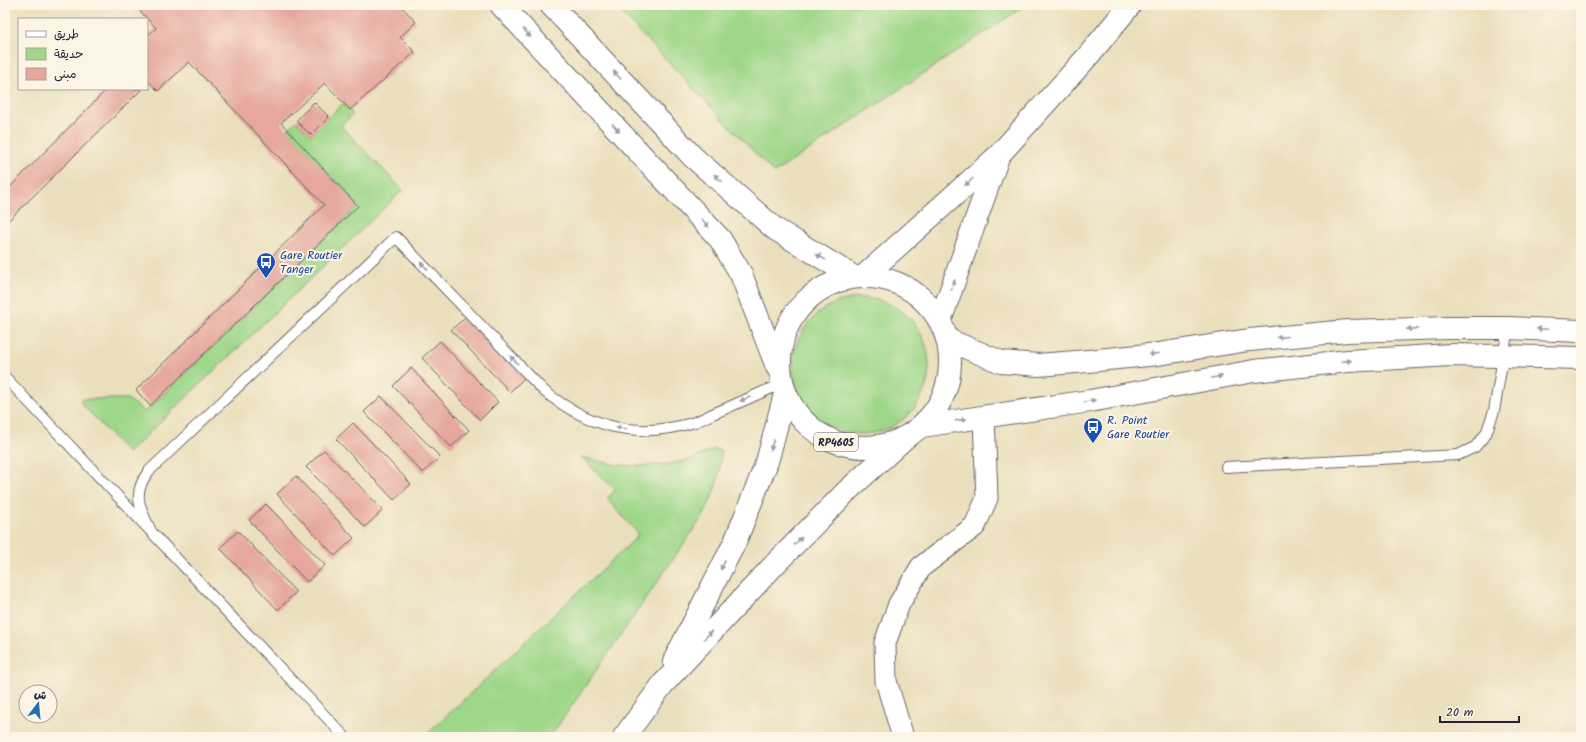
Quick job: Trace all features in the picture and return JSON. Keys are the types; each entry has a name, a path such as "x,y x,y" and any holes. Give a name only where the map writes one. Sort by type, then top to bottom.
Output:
{"main road":[{"path":"501,5 720,240 740,274 782,384"},
{"path":"551,5 693,157 775,229 858,277"},
{"path":"858,277 998,156 1088,56 1130,5"},
{"path":"944,331 998,156"},
{"path":"624,737 663,684 787,552 847,491 914,432 936,410 945,392 950,371 950,351 944,331 929,306 900,284 881,278 858,277 828,285 806,300 789,321 780,347 782,384 767,462 735,542 663,684"},
{"path":"944,331 1001,362 1038,365 1158,354 1249,340 1348,331 1449,328 1508,328 1581,331"},
{"path":"914,432 984,417 1090,401 1254,371 1356,360 1451,355 1504,355 1581,358"},
{"name":"RP4605","path":"782,384 809,427 826,438 845,445 866,448 914,432"}],"street":[{"path":"903,737 886,681 885,643 899,604 921,567 975,526 987,498 984,417"}],"lane":[{"path":"151,531 141,511 138,500 142,480 149,471 396,237 544,391 562,405 583,417 605,425 627,430 674,428 696,421 782,384"},
{"path":"1226,467 1458,455 1475,447 1486,434 1494,411 1508,328"},
{"path":"5,377 345,737"}],"green space":[{"path":"614,5 1026,5 774,173"},
{"path":"343,103 353,114 341,126 403,190 128,453 81,403 81,399 128,399 145,412 358,206 287,130 296,121 311,135"},
{"path":"861,298 881,301 893,306 909,318 921,334 926,346 929,366 926,386 921,398 909,414 893,426 881,431 861,434 841,431 829,426 813,414 801,398 796,386 793,366 796,346 801,334 813,318 829,306 841,301"},
{"path":"715,449 721,451 720,468 715,490 705,513 550,737 424,737 637,537 637,532 607,499 615,490 581,457 617,465 643,466 669,464 692,459"}],"building":[{"path":"134,5 400,5 416,22 400,37 415,52 350,110 325,83 281,123 358,206 150,406 136,390 324,205 189,62 158,91 149,82 148,83 148,35 156,28"},
{"path":"106,90 141,90 5,224 5,192"},
{"path":"314,102 329,117 311,135 296,121"},
{"path":"467,316 525,377 510,392 451,330"},
{"path":"440,341 498,402 480,420 422,358"},
{"path":"411,368 469,430 451,447 393,386"},
{"path":"381,396 440,457 423,473 364,412"},
{"path":"353,423 411,484 394,500 336,439"},
{"path":"324,450 383,510 365,527 306,467"},
{"path":"296,476 354,538 335,556 277,494"},
{"path":"266,504 325,565 307,582 249,520"},
{"path":"238,531 296,592 278,610 220,548"}],"place":[{"name":"Gare Routier Tanger","path":"266,279"},
{"name":"R. Point Gare Routier","path":"1093,444"}]}
